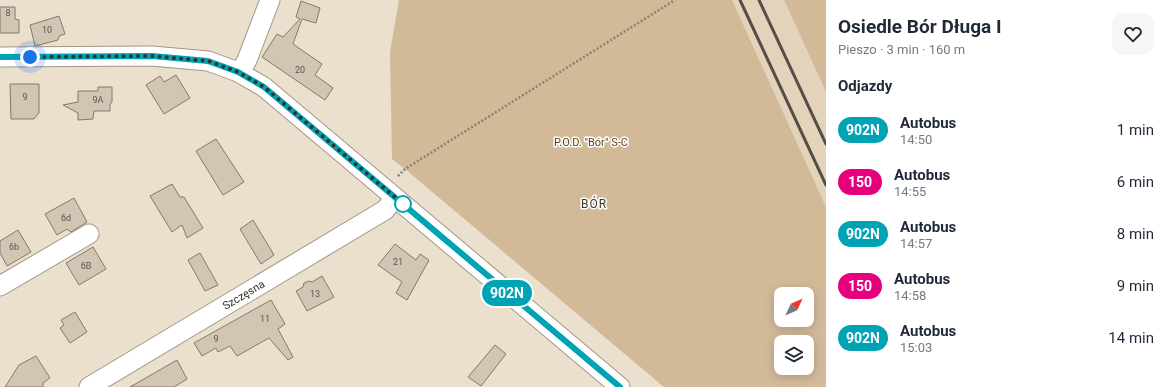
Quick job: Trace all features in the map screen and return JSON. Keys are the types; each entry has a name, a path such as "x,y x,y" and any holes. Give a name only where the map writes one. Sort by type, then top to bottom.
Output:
{"street":[{"path":"240,73 247,60 270,0"},
{"path":"0,57 152,56 208,61 240,73 264,87 620,387"},
{"name":"Szczęsna","path":"89,387 385,210 391,194"},
{"path":"0,286 90,234"}],"path":[{"path":"391,194 405,169 675,0"}],"shaded area":[{"path":"732,0 784,0 826,92 826,207"}],"green space":[{"name":"P.O.D. \"Bór\" S-C","path":"399,0 732,0 826,207 826,387 664,387 392,159 390,52"},
{"path":"784,0 826,0 826,92"}],"building":[{"path":"301,1 320,8 316,23 302,19 293,44 322,64 315,75 333,88 325,100 262,57 277,34 283,37 300,19 296,17"},
{"path":"0,7 15,7 15,19 19,20 19,33 0,33"},
{"path":"59,16 65,34 59,36 58,40 35,46 30,25"},
{"path":"176,75 190,98 164,114 146,85 160,76 164,82"},
{"path":"10,84 39,84 39,113 34,119 11,119"},
{"path":"98,87 112,87 112,102 110,104 110,111 94,111 93,119 78,120 78,113 63,105 78,102 78,91 98,91"},
{"path":"216,139 244,182 223,195 196,151"},
{"path":"172,184 180,197 184,197 203,228 187,238 182,225 172,232 150,196"},
{"path":"74,198 87,222 71,232 67,229 57,235 45,214"},
{"path":"253,220 274,255 261,264 240,229"},
{"path":"18,230 31,252 7,266 0,253 0,241"},
{"path":"395,244 416,260 420,254 429,260 407,300 396,293 402,282 378,265"},
{"path":"93,247 106,269 79,285 66,263"},
{"path":"200,253 218,285 205,291 188,260"},
{"path":"322,276 334,297 307,311 296,291 303,287 304,283 309,281 312,282"},
{"path":"271,300 285,324 278,329 293,357 288,360 269,338 237,356 230,346 218,352 216,348 202,356 194,343"},
{"path":"75,312 87,332 70,343 60,328 64,325 61,320"},
{"path":"495,345 506,354 481,386 468,377"},
{"path":"36,356 50,378 43,383 43,387 5,387 19,365"},
{"path":"177,360 187,379 174,387 130,387"}],"railway":[{"path":"740,0 826,185"},
{"path":"759,0 826,144"}],"bus line":[{"name":"902N","path":"0,57 152,56 208,61 238,72 264,87 620,387"}],"district":[{"name":"BÓR","path":"594,204"}],"route":[{"path":"30,57 152,56 208,61 238,72 264,87 403,204"}]}
